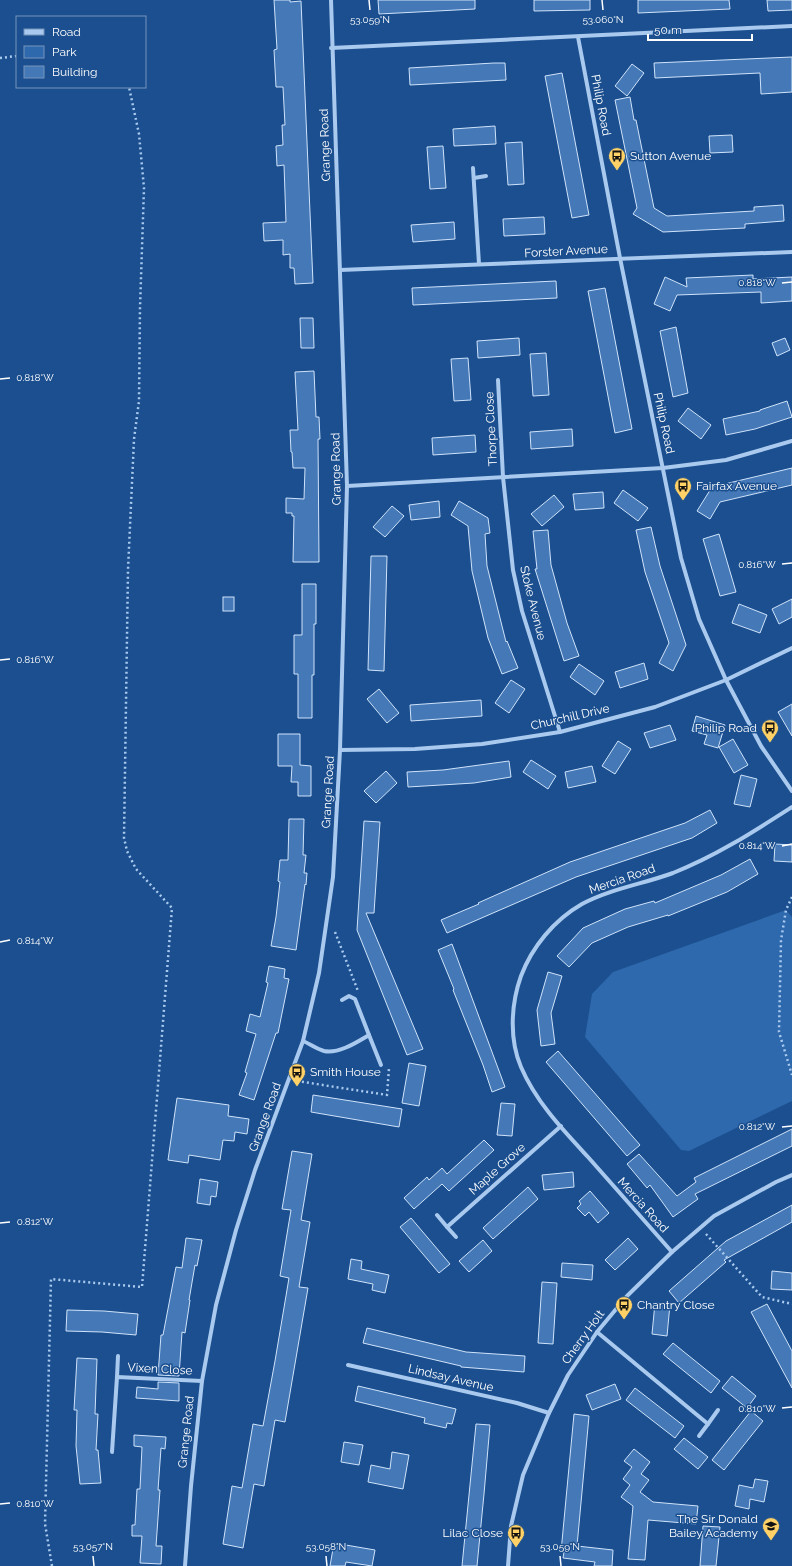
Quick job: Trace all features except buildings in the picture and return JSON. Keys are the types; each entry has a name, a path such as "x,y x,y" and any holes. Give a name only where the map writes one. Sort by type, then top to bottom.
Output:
{"street":[{"name":"Grange Road","path":"185,1566 191,1486 202,1381 216,1304 236,1230 256,1170 304,1041 319,973 334,877 340,750 347,486 330,0"},
{"path":"331,48 792,26"},
{"name":"Philip Road","path":"578,37 620,258 664,468 681,558 699,620 726,680 761,746 792,791"},
{"path":"473,168 479,264"},
{"path":"474,178 486,176"},
{"name":"Forster Avenue","path":"340,270 792,252"},
{"name":"Thorpe Close","path":"498,380 503,477"},
{"path":"347,486 664,468 726,460 792,441"},
{"name":"Stoke Avenue","path":"503,477 513,570 522,611 560,732"},
{"name":"Churchill Drive","path":"340,750 415,749 482,744 560,732 655,707 726,680 792,648"},
{"name":"Mercia Road","path":"672,1252 560,1126 531,1087 520,1066 514,1043 513,1022 519,983 525,964 534,950 556,924 580,905 604,894 650,880 694,864 741,839 792,808"},
{"path":"342,1000 349,996 354,999 381,1065"},
{"path":"304,1041 323,1051 330,1051 354,1044 369,1035"},
{"name":"Maple Grove","path":"447,1227 560,1126"},
{"name":"Cherry Holt","path":"508,1566 511,1526 523,1475 549,1413 568,1375 597,1332 627,1296 672,1252 714,1216 776,1182 792,1176"},
{"path":"437,1215 456,1237"},
{"path":"597,1332 708,1424"},
{"name":"Vixen Close","path":"112,1452 118,1356"},
{"name":"Lindsay Avenue","path":"348,1365 517,1403 549,1413"},
{"name":"Vixen Close","path":"117,1377 202,1381"},
{"path":"699,1436 718,1410"}],"path":[{"path":"0,58 16,56"},
{"path":"52,1566 45,1524 51,1278 142,1287 172,908 136,869 127,851 124,838 128,570 134,439 139,401 144,188 138,134 129,88"},
{"path":"792,897 786,910 781,940 779,1032 792,1075"},
{"path":"701,1227 762,1297 792,1304"}],"green space":[{"path":"786,910 792,917 792,1101 689,1151 681,1150 585,1037 592,994 613,972"}],"place":[{"name":"Sutton Avenue","path":"617,171"},
{"name":"Fairfax Avenue","path":"683,501"},
{"name":"Philip Road","path":"770,743"},
{"name":"Smith House","path":"297,1087"},
{"name":"Chantry Close","path":"624,1320"},
{"name":"The Sir Donald Bailey Academy","path":"771,1541"},
{"name":"Lilac Close","path":"516,1548"}]}
